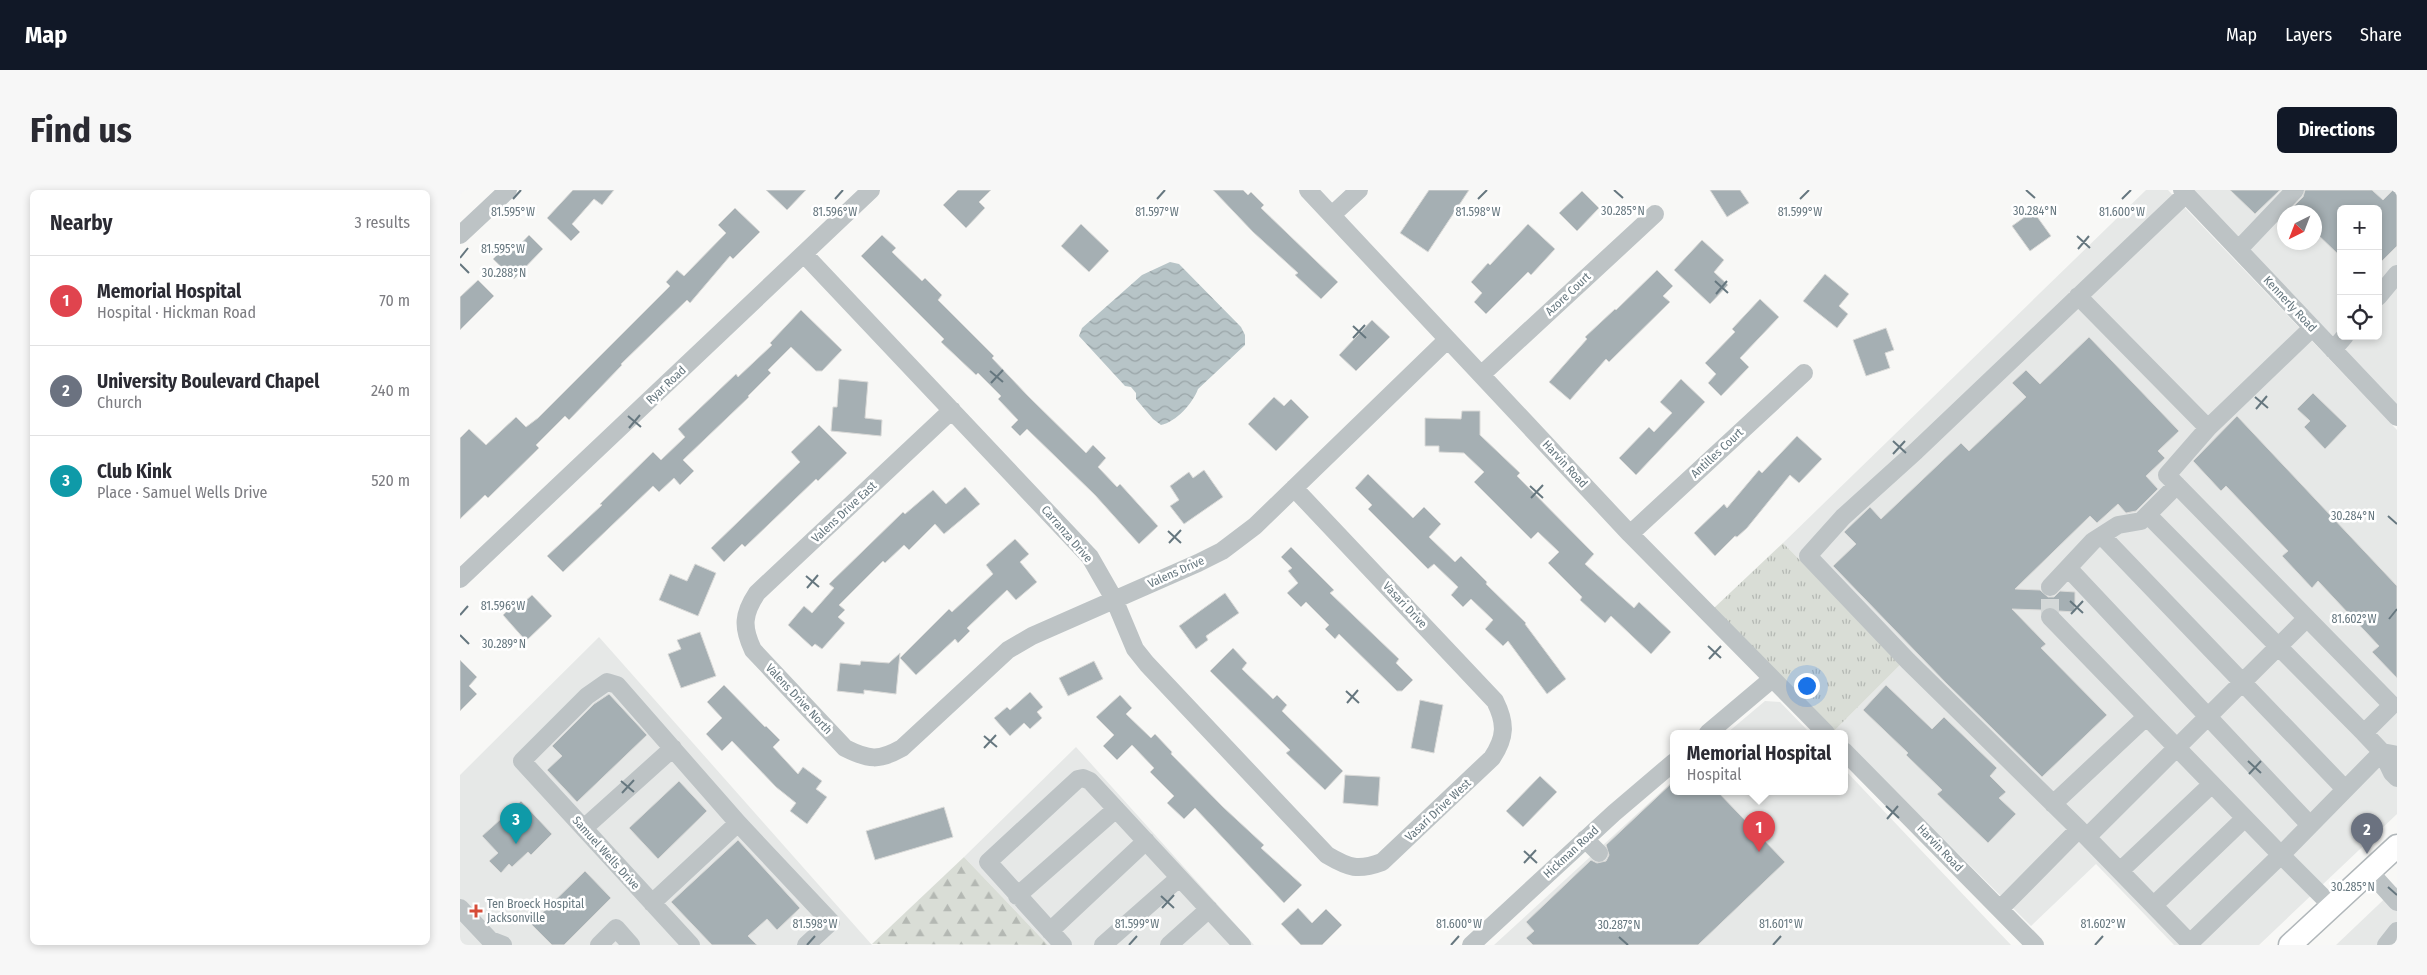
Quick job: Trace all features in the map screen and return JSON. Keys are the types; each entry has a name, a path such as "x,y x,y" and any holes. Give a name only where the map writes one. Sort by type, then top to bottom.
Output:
{"main road":[{"path":"2290,945 2397,846"}],"street":[{"path":"460,235 508,190"},
{"name":"Ryar Road","path":"460,579 872,190"},
{"name":"Harvin Road","path":"1308,190 1630,534 1823,730"},
{"path":"1332,215 1359,190"},
{"path":"2239,249 2295,190"},
{"path":"2184,192 1916,451 1843,517 1808,556 1908,660 2083,833 2191,944 2346,789 2390,753"},
{"name":"Kennerly Road","path":"2184,192 2333,350 2394,407"},
{"name":"Azore Court","path":"1481,375 1655,214"},
{"name":"Carranza Drive","path":"804,254 1090,557 1114,599 1135,649 1147,664 1327,855 1353,868"},
{"path":"2380,295 2397,274"},
{"path":"2078,296 2208,428"},
{"path":"2312,328 2208,428 2167,475 2392,705 2364,733"},
{"name":"Valens Drive","path":"874,758 888,756 902,748 1008,650 1032,636 1222,551 1254,526 1447,340"},
{"path":"2333,350 2341,340"},
{"name":"Antilles Court","path":"1630,534 1804,373"},
{"name":"Valens Drive East","path":"746,619 748,607 757,593 952,410"},
{"path":"2050,587 2093,541 2118,525 2141,521 2177,485"},
{"name":"Vasari Drive","path":"1294,488 1495,700 1502,715 1504,729"},
{"path":"2148,515 2364,733 2390,753 2392,773 2397,778"},
{"path":"2102,536 2346,789"},
{"path":"2068,568 2310,825"},
{"path":"2050,617 2332,906"},
{"path":"2000,909 2177,748 2307,618"},
{"name":"Valens Drive North","path":"746,619 746,634 753,650 845,748 860,756 874,758"},
{"path":"1712,730 1772,679"},
{"name":"Samuel Wells Drive","path":"673,748 617,685 607,682 587,696 522,761 691,945"},
{"path":"2053,804 2146,717"},
{"name":"Vasari Drive West","path":"1353,868 1366,868 1382,862 1492,758 1501,745 1504,729"},
{"path":"584,828 673,748 738,823 831,922 806,945"},
{"name":"Harvin Road","path":"1848,755 2035,945"},
{"name":"Hickman Road","path":"1471,945 1585,839 1670,765"},
{"path":"1063,945 988,862 1078,779 1083,778 1090,781 1146,841 1209,909 1237,944"},
{"path":"2120,871 2212,784"},
{"path":"1017,896 1116,809"},
{"path":"2154,906 2245,818"},
{"path":"652,903 738,823"},
{"path":"1585,839 1599,853"},
{"path":"1050,931 1146,841"},
{"path":"2369,871 2397,902"},
{"path":"1104,945 1179,878"},
{"path":"460,908 490,940 504,945"},
{"path":"1169,945 1209,909"},
{"path":"599,945 616,928 631,945"},
{"path":"2386,945 2397,932"}],"shaded area":[{"path":"2146,190 2168,190 2397,430 2397,814 2259,945 2174,945 2096,864 2031,926 1848,744 1848,730 1835,730 1902,663 1783,543"},
{"path":"2191,190 2397,190 2397,407"},
{"path":"599,637 872,945 460,945 460,775"},
{"path":"1765,701 1780,702 1807,730 1731,730"},
{"path":"1076,747 1254,945 1048,945 964,857"},
{"path":"1848,773 2011,945 1494,945 1670,784 1670,795 1848,795"},
{"path":"2397,887 2397,945 2336,945"}],"green space":[{"path":"1783,543 1902,663 1833,730 1714,608"},
{"path":"964,857 1048,945 872,944"}],"water":[{"path":"1170,262 1179,264 1241,327 1245,335 1245,345 1198,389 1192,400 1178,416 1161,425 1153,419 1136,399 1136,393 1131,387 1125,386 1079,336 1082,328 1142,275"}],"building":[{"path":"573,190 614,190 602,205 594,199 572,224 580,232 571,241 547,218"},
{"path":"766,190 806,190 787,210"},
{"path":"958,190 991,190 979,202 985,208 966,228 943,205"},
{"path":"1213,190 1243,190 1248,195 1251,192 1264,205 1261,208 1338,282 1321,299 1295,275 1298,273 1253,232"},
{"path":"1429,190 1469,190 1428,252 1400,233"},
{"path":"1710,190 1740,190 1749,203 1727,217"},
{"path":"2230,190 2280,190 2255,214"},
{"path":"2305,190 2372,190 2383,200 2393,190 2397,190 2397,246 2382,261 2382,205 2337,205 2337,253 2322,239 2322,205 2295,205 2303,197"},
{"path":"1582,191 1599,208 1577,231 1559,213"},
{"path":"735,208 760,232 733,259 730,256 690,303 687,300 621,364 569,420 565,416 536,445 539,448 488,498 485,495 460,519 460,438 469,429 486,445 516,417 526,427 538,418 670,286 666,282 677,270 684,276 726,233 718,225"},
{"path":"2033,211 2051,236 2030,251 2012,226"},
{"path":"1081,224 1109,251 1089,272 1061,246"},
{"path":"1528,224 1555,249 1531,275 1528,272 1486,314 1474,302 1482,293 1471,282 1488,263 1490,265"},
{"path":"529,235 543,249 514,279 493,259 507,245 514,251"},
{"path":"882,235 896,248 892,252 922,281 925,278 942,295 938,300 994,356 992,358 1028,396 1086,453 1093,445 1106,458 1098,467 1117,487 1120,484 1158,526 1139,544 1095,495 1027,429 1020,436 1011,427 1018,420 998,399 1001,396 978,373 976,375 941,342 944,339 861,256"},
{"path":"1702,240 1724,260 1714,272 1728,285 1710,304 1674,270"},
{"path":"1657,270 1673,286 1663,296 1670,302 1609,362 1606,359 1570,400 1549,382 1587,339 1585,337"},
{"path":"1825,274 1849,294 1839,306 1848,314 1837,328 1803,301"},
{"path":"478,280 494,296 460,330 460,297"},
{"path":"1760,299 1779,317 1740,358 1749,367 1721,396 1708,383 1716,374 1705,363 1735,332 1732,329"},
{"path":"801,310 842,350 822,371 816,371 791,347 768,370 771,373 749,397 683,460 694,471 680,485 674,478 659,492 653,486 563,572 547,556 602,505 600,504 653,452 661,460 685,437 678,429 736,374 738,377 772,345 770,343"},
{"path":"1372,320 1390,337 1356,371 1339,355"},
{"path":"1886,328 1894,350 1885,353 1890,368 1866,376 1853,340"},
{"path":"2089,337 2179,431 2158,451 2165,458 2146,476 2158,489 2136,511 2126,513 2118,504 2097,523 2090,516 2015,589 2040,590 2048,597 2054,597 2060,591 2075,592 2075,612 2059,611 2052,607 2042,610 2012,609 2046,644 2041,648 2107,715 2042,777 1946,683 1833,566 1856,544 1844,532 1870,507 1881,519 1961,443 1969,451 2026,397 2012,383 2026,370 2040,384"},
{"path":"839,379 868,382 865,418 882,420 881,436 831,431 833,407 837,407"},
{"path":"1681,379 1705,402 1636,475 1619,458 1649,427 1654,432 1672,413 1660,402"},
{"path":"2313,393 2347,426 2325,449 2304,427 2310,421 2297,409"},
{"path":"1274,397 1284,406 1291,399 1309,417 1276,451 1248,424"},
{"path":"1462,411 1480,411 1480,435 1520,473 1517,476 1594,554 1585,564 1634,608 1639,602 1671,632 1651,654 1611,616 1605,623 1580,600 1582,597 1548,563 1559,552 1538,532 1531,539 1474,482 1484,472 1464,453 1439,452 1439,446 1425,446 1425,418 1461,419"},
{"path":"2237,416 2397,586 2397,678 2372,652 2379,646 2318,581 2312,588 2282,556 2288,551 2226,486 2221,491 2193,461"},
{"path":"819,425 847,453 818,481 816,479 745,547 742,544 724,562 711,548 800,462 791,452"},
{"path":"1797,436 1822,459 1799,483 1790,475 1747,528 1737,537 1735,536 1715,556 1694,533 1724,504 1727,508 1759,470 1762,473"},
{"path":"1204,470 1223,497 1184,524 1170,506 1179,500 1170,486 1189,472 1193,478"},
{"path":"1368,474 1413,518 1424,507 1441,524 1429,537 1455,562 1461,556 1487,582 1486,584 1526,623 1566,679 1547,694 1508,641 1503,646 1485,629 1493,620 1471,599 1463,607 1451,595 1458,587 1434,564 1428,569 1368,509 1372,505 1355,488"},
{"path":"965,487 980,504 944,534 935,524 909,550 904,545 885,563 883,561 839,605 845,610 838,617 845,623 822,649 815,644 812,647 788,625 804,606 812,613 834,588 829,584 903,512 905,514 933,490 946,504"},
{"path":"1015,539 1029,554 1020,562 1037,582 1016,600 1007,590 967,628 970,631 958,643 955,639 916,675 900,658 949,609 952,612 993,574 986,565"},
{"path":"1291,547 1334,590 1330,593 1399,659 1396,663 1413,680 1402,691 1397,691 1339,634 1335,639 1325,629 1329,625 1306,602 1301,607 1287,593 1298,583 1288,571 1292,568 1281,557"},
{"path":"695,564 716,573 698,616 659,600 670,574 687,581"},
{"path":"1225,593 1239,613 1206,636 1208,640 1196,649 1179,626"},
{"path":"532,595 552,616 526,641 503,615 519,600 522,604"},
{"path":"700,632 716,676 681,688 668,654 681,649 677,640"},
{"path":"1233,648 1247,663 1242,669 1273,699 1277,695 1287,705 1282,711 1343,771 1325,790 1286,753 1290,750 1210,671"},
{"path":"900,653 896,694 864,690 864,694 837,691 840,663 860,665 861,661 889,663"},
{"path":"460,660 477,677 469,686 477,694 460,711"},
{"path":"1094,661 1103,679 1068,696 1059,678"},
{"path":"724,685 780,740 773,747 798,774 803,767 822,781 816,789 827,797 807,824 790,811 796,803 776,787 732,741 722,751 706,734 722,718 707,702"},
{"path":"1886,685 1932,729 1944,717 1997,768 1990,776 2006,792 1999,798 2016,814 1988,843 1937,794 1942,790 1906,755 1908,753 1863,710"},
{"path":"1030,692 1043,707 1037,712 1042,718 1030,729 1024,723 1010,736 994,718 1007,707 1010,710"},
{"path":"609,694 647,735 577,802 547,770 562,756 552,746 594,704"},
{"path":"1120,695 1132,708 1126,714 1151,738 1155,734 1172,752 1171,754 1223,807 1264,845 1261,848 1302,885 1284,903 1195,808 1184,819 1167,803 1174,796 1150,772 1154,768 1132,745 1117,760 1103,746 1114,735 1096,717"},
{"path":"1420,700 1443,705 1434,753 1411,748"},
{"path":"1345,775 1380,777 1378,806 1343,803"},
{"path":"1540,776 1557,792 1523,827 1506,811"},
{"path":"679,781 707,811 658,859 629,828"},
{"path":"1670,785 1670,795 1721,795 1785,862 1698,945 1533,945 1526,938 1534,931 1526,922 1591,860 1597,863 1606,861 1609,855 1606,845"},
{"path":"521,801 552,834 531,855 528,852 512,867 509,864 501,873 489,861 498,853 482,836"},
{"path":"944,807 953,837 875,860 866,831"},
{"path":"738,840 800,908 777,930 767,919 748,936 757,945 712,945 671,902"},
{"path":"585,871 611,898 564,945 552,945 531,924"},
{"path":"1298,908 1312,923 1326,909 1342,925 1322,945 1301,945 1281,924"}],"tunnel":[{"path":"2050,587 2050,617"}],"place":[{"name":"Club Kink","path":"516,844"},
{"name":"Memorial Hospital","path":"1759,852"},
{"name":"University Boulevard Chapel","path":"2367,854"},
{"name":"Ten Broeck Hospital Jacksonville","path":"476,911"}]}
